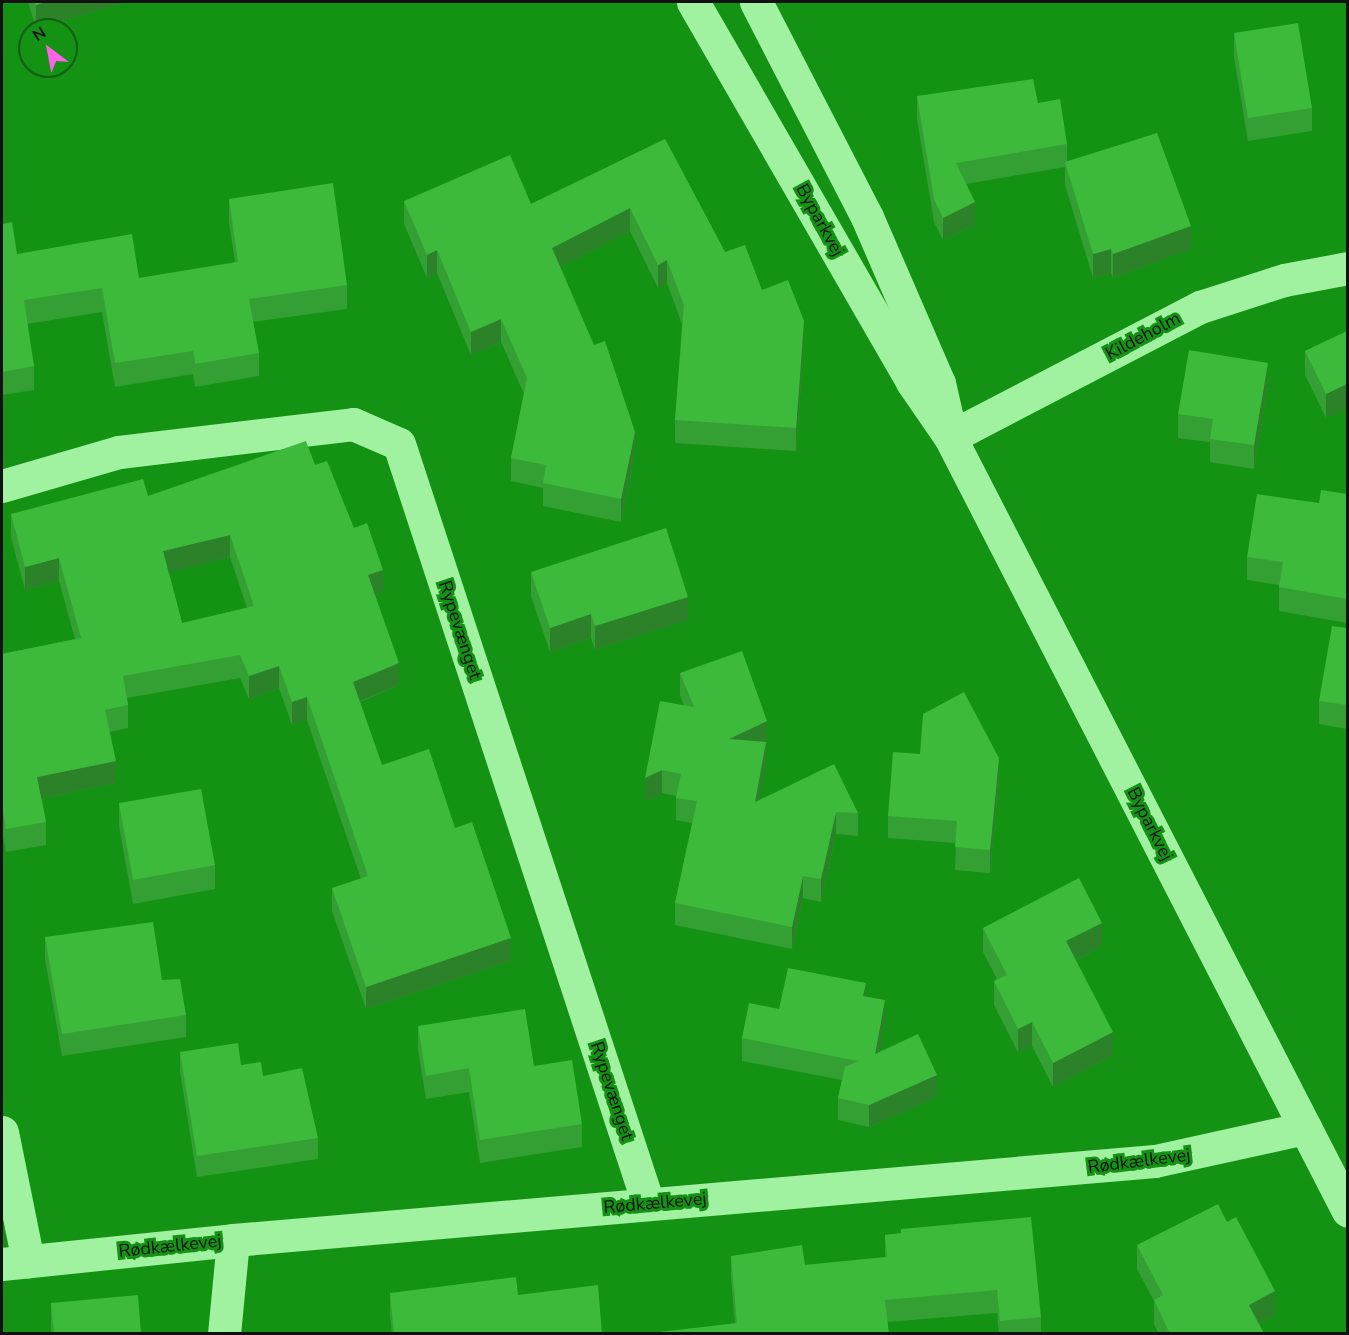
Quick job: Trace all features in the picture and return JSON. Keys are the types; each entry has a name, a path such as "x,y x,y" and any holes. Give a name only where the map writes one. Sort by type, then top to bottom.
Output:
{"street":[{"name":"Byparkvej","path":"693,2 912,382 950,437 1347,1211"},
{"name":"Byparkvej","path":"756,2 867,217 939,383 950,437"},
{"name":"Kildeholm","path":"950,437 1200,307 1284,280 1347,268"},
{"name":"Rypevænget","path":"2,486 118,452 353,424 399,444 648,1203"},
{"name":"Rødkælkevej","path":"14,1263 232,1240 1155,1161 1305,1128"},
{"path":"2,1132 14,1263"},
{"path":"224,1334 232,1240"}],"building":[{"path":"1298,23 1312,108 1248,118 1234,33"},
{"path":"1033,79 1038,103 1060,99 1067,144 956,163 975,202 943,218 934,199 917,96"},
{"path":"1157,133 1191,226 1113,254 1111,249 1093,254 1065,162"},
{"path":"665,139 725,252 745,245 762,290 788,280 804,321 796,428 675,420 684,305 667,260 658,265 630,208 552,248 594,345 605,341 635,432 621,499 543,483 546,465 511,458 527,378 501,319 471,332 437,250 427,255 404,201 510,155 531,204"},
{"path":"333,183 347,285 249,299 259,353 195,364 193,351 115,363 102,288 24,300 34,366 2,372 2,224 12,222 17,254 132,234 139,278 238,262 229,199"},
{"path":"1347,331 1347,384 1326,394 1305,351"},
{"path":"1189,350 1268,363 1254,445 1210,439 1213,419 1178,414"},
{"path":"306,441 315,465 327,461 354,528 367,523 383,570 368,575 399,663 353,682 382,765 429,749 455,828 472,822 511,938 366,987 332,888 368,876 307,697 292,702 279,666 249,676 240,655 123,676 128,705 105,710 116,761 37,777 46,822 6,829 2,808 2,654 81,638 59,558 25,567 11,514 143,479 148,496","holes":["230,535 254,606 182,623 163,551"]},
{"path":"1321,490 1347,494 1347,599 1279,587 1283,562 1247,557 1257,494 1319,503"},
{"path":"666,528 688,597 595,626 591,614 550,628 531,572"},
{"path":"1332,626 1347,628 1347,705 1319,701"},
{"path":"742,651 767,721 729,739 766,742 755,802 834,764 858,813 836,812 821,879 803,876 792,927 675,903 697,801 676,798 681,774 662,770 645,778 660,701 694,707 680,673"},
{"path":"964,692 999,758 990,850 955,847 957,821 888,816 893,752 920,754 923,714"},
{"path":"201,789 215,865 133,880 119,803"},
{"path":"1079,878 1102,923 1066,941 1113,1032 1053,1063 1032,1022 1018,1029 994,981 1007,975 983,928"},
{"path":"153,922 162,980 180,979 186,1015 62,1034 45,937"},
{"path":"788,968 866,983 863,996 885,1000 875,1054 918,1034 937,1075 869,1105 838,1098 845,1067 858,1061 742,1038 749,1003 779,1009"},
{"path":"525,1009 534,1066 572,1060 582,1124 480,1140 469,1068 426,1076 418,1026"},
{"path":"238,1043 241,1065 261,1062 263,1076 302,1068 318,1138 197,1156 180,1052"},
{"path":"1218,1204 1227,1222 1236,1217 1275,1291 1249,1305 1264,1334 1170,1334 1154,1300 1163,1295 1137,1245"},
{"path":"1031,1217 1041,1317 1000,1321 997,1290 885,1300 889,1334 642,1334 737,1323 731,1256 802,1245 805,1265 887,1257 885,1235 901,1233 901,1229"},
{"path":"516,1277 518,1295 598,1285 602,1334 394,1334 390,1293"},
{"path":"138,1295 141,1334 54,1334 51,1303"}]}
